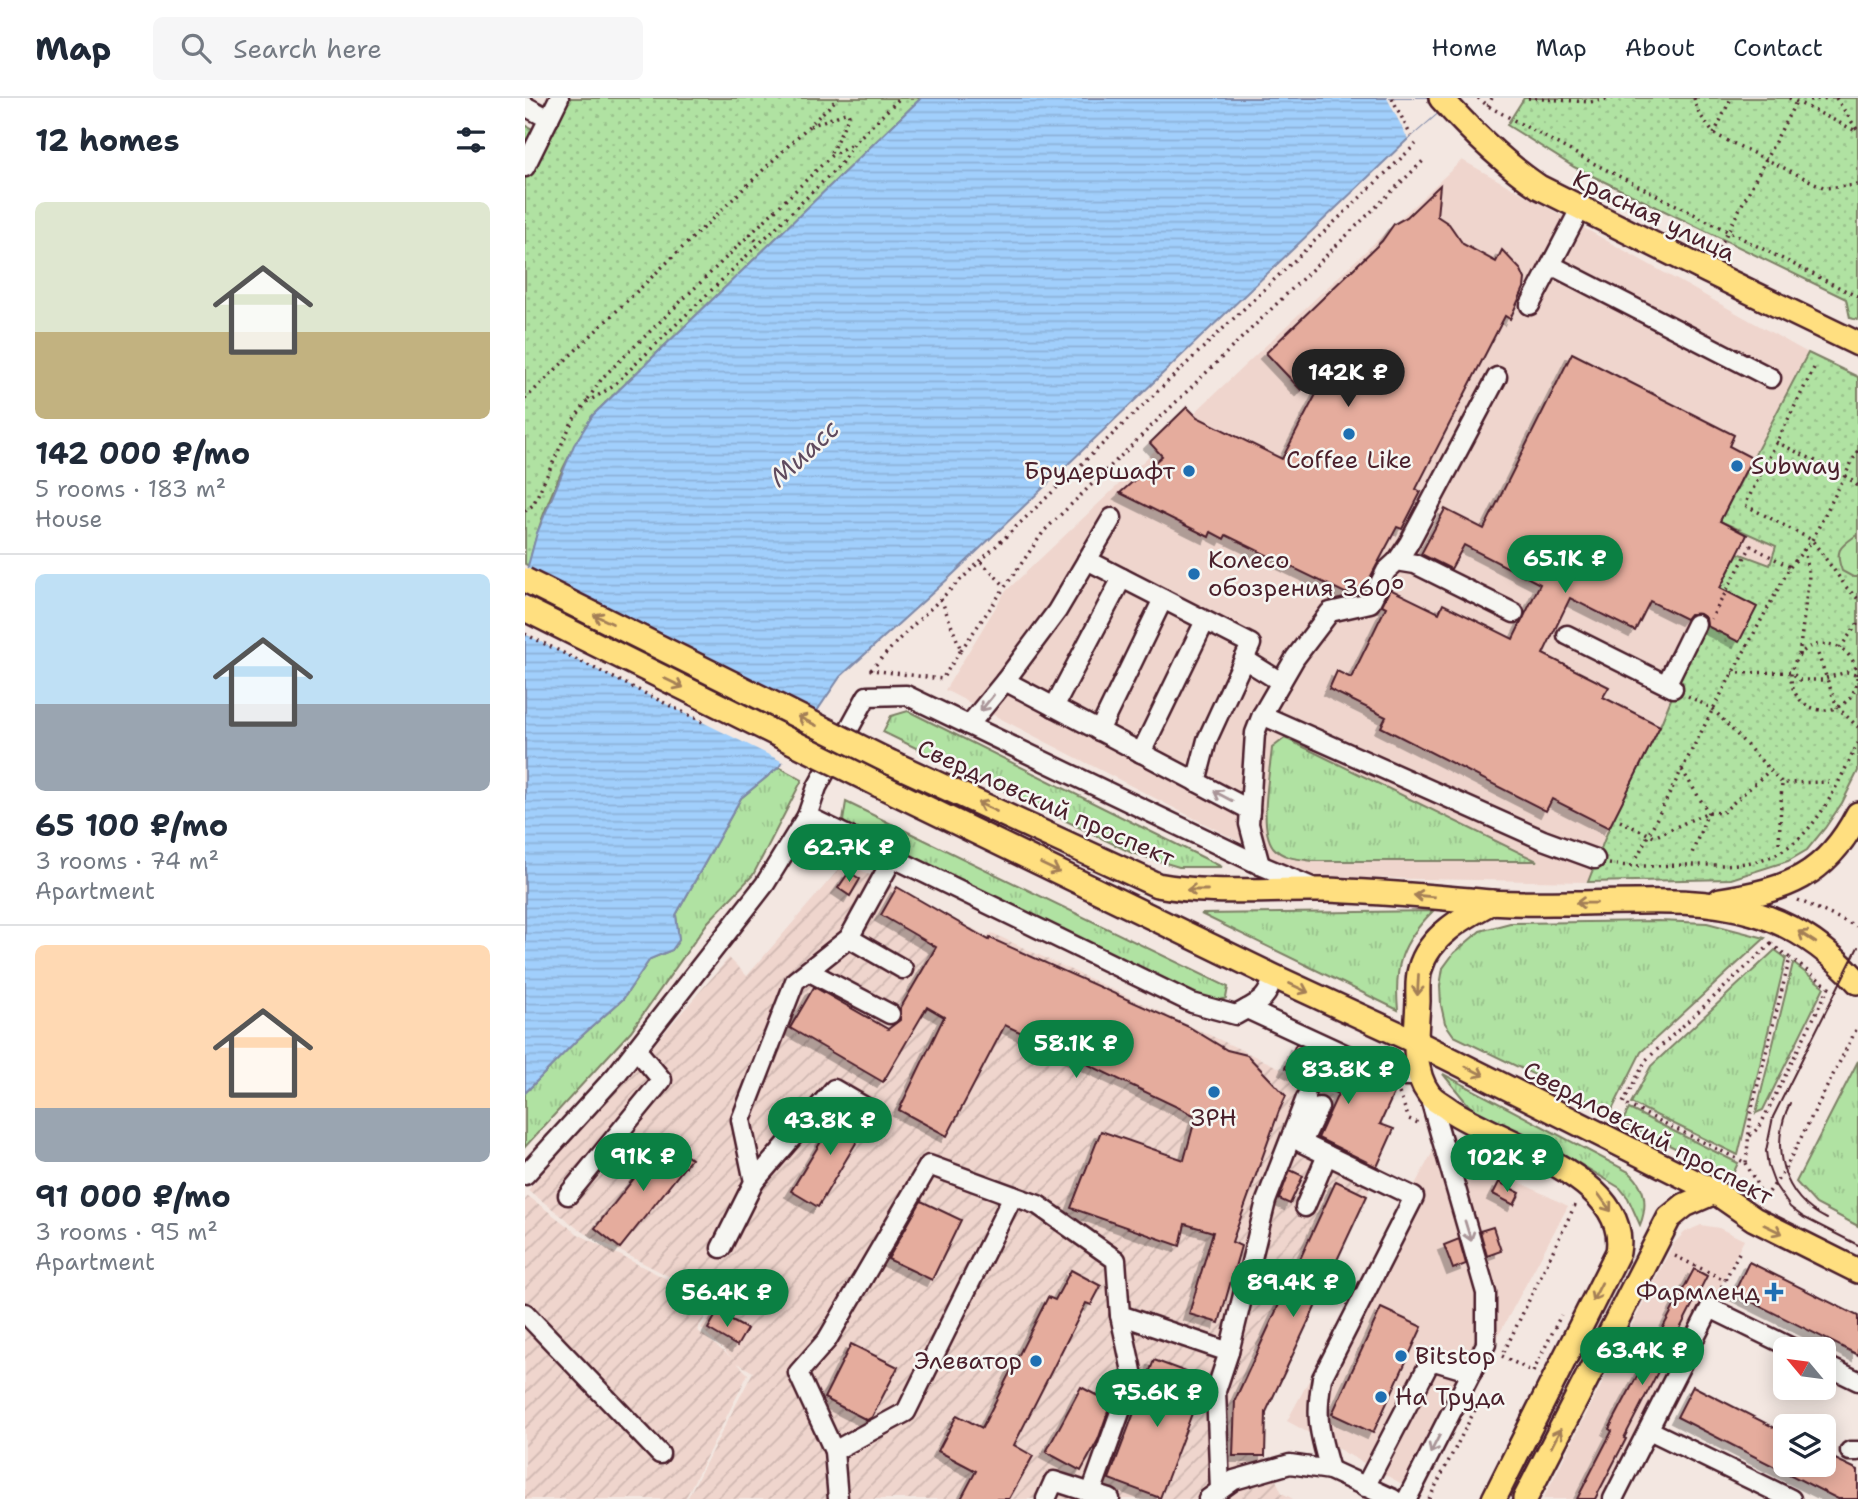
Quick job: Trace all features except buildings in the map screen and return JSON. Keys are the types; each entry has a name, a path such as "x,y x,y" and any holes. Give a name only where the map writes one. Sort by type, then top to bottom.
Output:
{"main road":[{"name":"Красная улица","path":"1444,102 1485,144 1539,187 1858,344"},
{"name":"Свердловский проспект","path":"525,580 890,762 1157,885 1185,890 1392,892 1492,902 1699,902 1753,912 1784,924 1829,953 1858,982"},
{"name":"Свердловский проспект","path":"525,609 879,785 1273,976 1414,1041 1716,1192 1754,1219 1858,1271"},
{"path":"1699,902 1743,896 1791,883 1802,877 1828,859 1858,814"},
{"path":"1492,902 1452,926 1426,954 1419,970 1414,1041 1425,1086 1458,1115 1587,1184 1608,1206 1621,1237 1618,1252 1494,1499"},
{"path":"1525,1499 1669,1218 1685,1205 1716,1192"}],"lane":[{"path":"525,167 559,98"},
{"path":"525,106 549,119"},
{"path":"1530,305 1580,209"},
{"path":"1551,265 1771,378"},
{"path":"1260,865 1249,824 1255,733 1262,715 1295,658 1330,612 1370,603 1386,571 1397,561 1409,543 1497,377"},
{"path":"969,725 1057,611 1112,518"},
{"path":"1087,560 1251,644 1207,740 1196,782"},
{"path":"1397,561 1415,564 1514,613"},
{"path":"1055,707 1122,578"},
{"path":"1099,731 1163,600"},
{"path":"1141,753 1205,621"},
{"path":"1567,635 1670,686 1696,624"},
{"path":"1244,659 1281,682"},
{"path":"1005,681 1250,810"},
{"path":"525,1175 615,1075 765,884 807,816 817,787 867,696 906,695 1260,865 1320,890"},
{"path":"1262,715 1543,840 1595,859"},
{"path":"807,816 1192,1003 1236,1015 1263,1000 1271,988 1273,976"},
{"path":"754,1182 740,1120 795,981 849,938 893,858"},
{"path":"849,938 903,969"},
{"path":"807,971 890,1014"},
{"path":"1247,1009 1392,1076 1425,1086 1486,1293 1486,1344 1407,1499"},
{"path":"568,1195 662,1080 636,1048"},
{"path":"721,1248 754,1182 834,1089 870,1110"},
{"path":"1214,1495 1216,1391 1229,1352 1266,1201 1312,1102 1302,1143 1414,1197 1322,1378 1317,1409 1321,1440 1330,1470"},
{"path":"1305,1207 1328,1155"},
{"path":"838,1499 834,1451 798,1373 827,1340 929,1165 1038,1205 1116,1260 1120,1315 1133,1376 1090,1493"},
{"path":"834,1451 906,1412 1013,1196"},
{"path":"1613,1499 1710,1308 1773,1339"},
{"path":"525,1313 660,1454"},
{"path":"1120,1315 1229,1352"},
{"path":"1365,1487 1431,1360 1472,1372"},
{"path":"1836,1370 1858,1381"},
{"path":"1649,1430 1791,1499"},
{"path":"1214,1495 1234,1480 1290,1464 1330,1470 1393,1499"},
{"path":"1046,1499 1054,1481 1110,1499"}],"path":[{"path":"525,399 838,98"},
{"path":"587,402 613,387 840,165 855,142 900,98"},
{"path":"1392,98 1412,136"},
{"path":"1478,98 1488,106 1728,233 1858,297"},
{"path":"1488,106 1492,98"},
{"path":"1528,98 1590,102 1613,98"},
{"path":"1694,98 1698,112 1714,134 1825,188 1858,185"},
{"path":"1714,134 1731,98"},
{"path":"1789,98 1830,98"},
{"path":"1836,98 1858,132"},
{"path":"1799,99 1858,132"},
{"path":"1707,271 1799,99"},
{"path":"808,127 846,111 849,113 829,157"},
{"path":"525,511 533,505 573,420 602,378 829,157 855,142"},
{"path":"1416,144 902,636 871,670 942,679 1004,586 1045,531 1424,160"},
{"path":"750,234 759,244"},
{"path":"1814,368 1745,505 1812,540 1858,599"},
{"path":"1776,442 1845,475 1858,486"},
{"path":"1637,857 1732,673 1790,567 1812,540 1858,450"},
{"path":"1751,546 1790,567"},
{"path":"1799,655 1819,644 1830,644 1849,654 1858,675 1851,696 1837,707 1824,710 1813,708 1804,703 1792,685 1791,672 1799,655 1809,576 1804,549"},
{"path":"981,561 1004,586"},
{"path":"941,599 961,650"},
{"path":"1840,648 1858,623"},
{"path":"525,634 709,725"},
{"path":"1818,654 1837,707 1858,727"},
{"path":"1732,673 1791,672 1800,680 1826,679 1847,672 1858,675"},
{"path":"1670,686 1713,709 1782,783 1829,782"},
{"path":"1595,859 1611,865 1725,865 1756,861 1779,853 1811,828 1825,809 1858,743"},
{"path":"1682,770 1707,812"},
{"path":"1620,821 1654,837 1707,812 1722,813 1769,771"},
{"path":"1779,843 1782,783"},
{"path":"1691,856 1707,812"},
{"path":"1797,900 1856,926"},
{"path":"1746,1163 1623,1103 1646,1060 1771,944 1829,987 1760,1126 1748,1139"},
{"path":"1790,958 1751,1112 1748,1139 1746,1163 1765,1199 1783,1171 1858,1026"},
{"path":"1392,1076 1409,1119 1438,1131"},
{"path":"1578,1200 1588,1205"},
{"path":"1675,1256 1725,1280 1741,1249"},
{"path":"1502,1356 1533,1372 1566,1306"}],"shaded area":[{"path":"1462,160 1808,353 1858,377 1858,771 1842,803 1825,828 1807,850 1788,861 1731,879 1588,882 1308,877 945,690 1005,592"},
{"path":"845,862 987,936 992,933 1284,1070 1394,1129 1367,1196 1266,1412 1265,1456 1282,1493 1293,1499 687,1499 753,1372 737,1363 748,1374 685,1499 525,1499 525,1200 528,1196 578,1234 714,1303 697,1330 733,1359 701,1328 719,1302 581,1231 528,1190 729,958 747,976"},
{"path":"1438,1142 1568,1206 1415,1491 1287,1421"},
{"path":"1701,1225 1719,1228 1744,1240 1611,1499 1543,1499 1674,1243 1685,1232"}],"green space":[{"path":"566,98 921,98 593,415 554,488 529,566 525,564 525,125 547,137"},
{"path":"1524,98 1858,98 1858,320 1850,318 1846,299 1574,167 1507,125"},
{"path":"1808,353 1858,377 1858,771 1842,803 1825,828 1807,850 1788,861 1731,879 1588,882 1609,828 1660,726 1701,626 1738,553 1770,565 1776,546 1720,521"},
{"path":"1858,534 1858,577 1853,577 1842,571 1839,553 1843,546"},
{"path":"908,711 1222,867 1179,867 1132,853 883,732 891,716"},
{"path":"1285,738 1537,861 1314,861 1282,854 1273,847 1269,838 1266,813 1272,748"},
{"path":"779,767 802,780 753,875 708,922 631,1031 525,1147 525,1093 576,1041 623,999 650,959 672,950 679,940 676,915 741,798"},
{"path":"846,802 1228,987 1226,998 1212,1004 852,830 843,821"},
{"path":"1433,911 1413,934 1402,956 1397,980 1398,1010 1201,914"},
{"path":"1510,923 1707,923 1765,938 1641,1052 1611,1112 1454,1036 1445,1023 1440,986 1443,968 1454,953 1480,931"},
{"path":"1775,950 1786,958 1738,1155 1631,1103 1651,1066"},
{"path":"1793,963 1824,987 1763,1110 1756,1113"},
{"path":"1858,1061 1858,1226 1816,1204 1796,1182"},
{"path":"1443,1074 1629,1172 1639,1184 1644,1197 1640,1225 1628,1198 1620,1188 1570,1158 1470,1107"},
{"path":"1629,1109 1738,1163 1732,1176 1622,1122"}],"water":[{"name":"Миасс","path":"921,98 1455,98 1408,139 950,577 840,677 779,767 741,798 676,915 679,940 672,950 650,959 623,999 576,1041 525,1093 525,577 537,533 574,445 593,415"}],"pier":[{"path":"1387,98 1455,98 1408,139"},
{"path":"525,567 819,714 785,763 525,634"}],"tram line":[{"path":"1858,947 1773,1117 1766,1151 1775,1185 1790,1207 1803,1217 1858,1245"},
{"path":"1790,1103 1781,1137 1784,1169 1799,1198 1827,1219"}],"place":[{"name":"Coffee Like","path":"1349,434"},
{"name":"Subway","path":"1737,466"},
{"name":"Брудершафт","path":"1189,471"},
{"name":"Колесо обозрения 360°","path":"1194,574"},
{"name":"ЗРН","path":"1214,1092"},
{"name":"Фармленд","path":"1774,1292"},
{"name":"Bitstop","path":"1401,1356"},
{"name":"Элеватор","path":"1036,1361"},
{"name":"На Труда","path":"1381,1397"}]}
